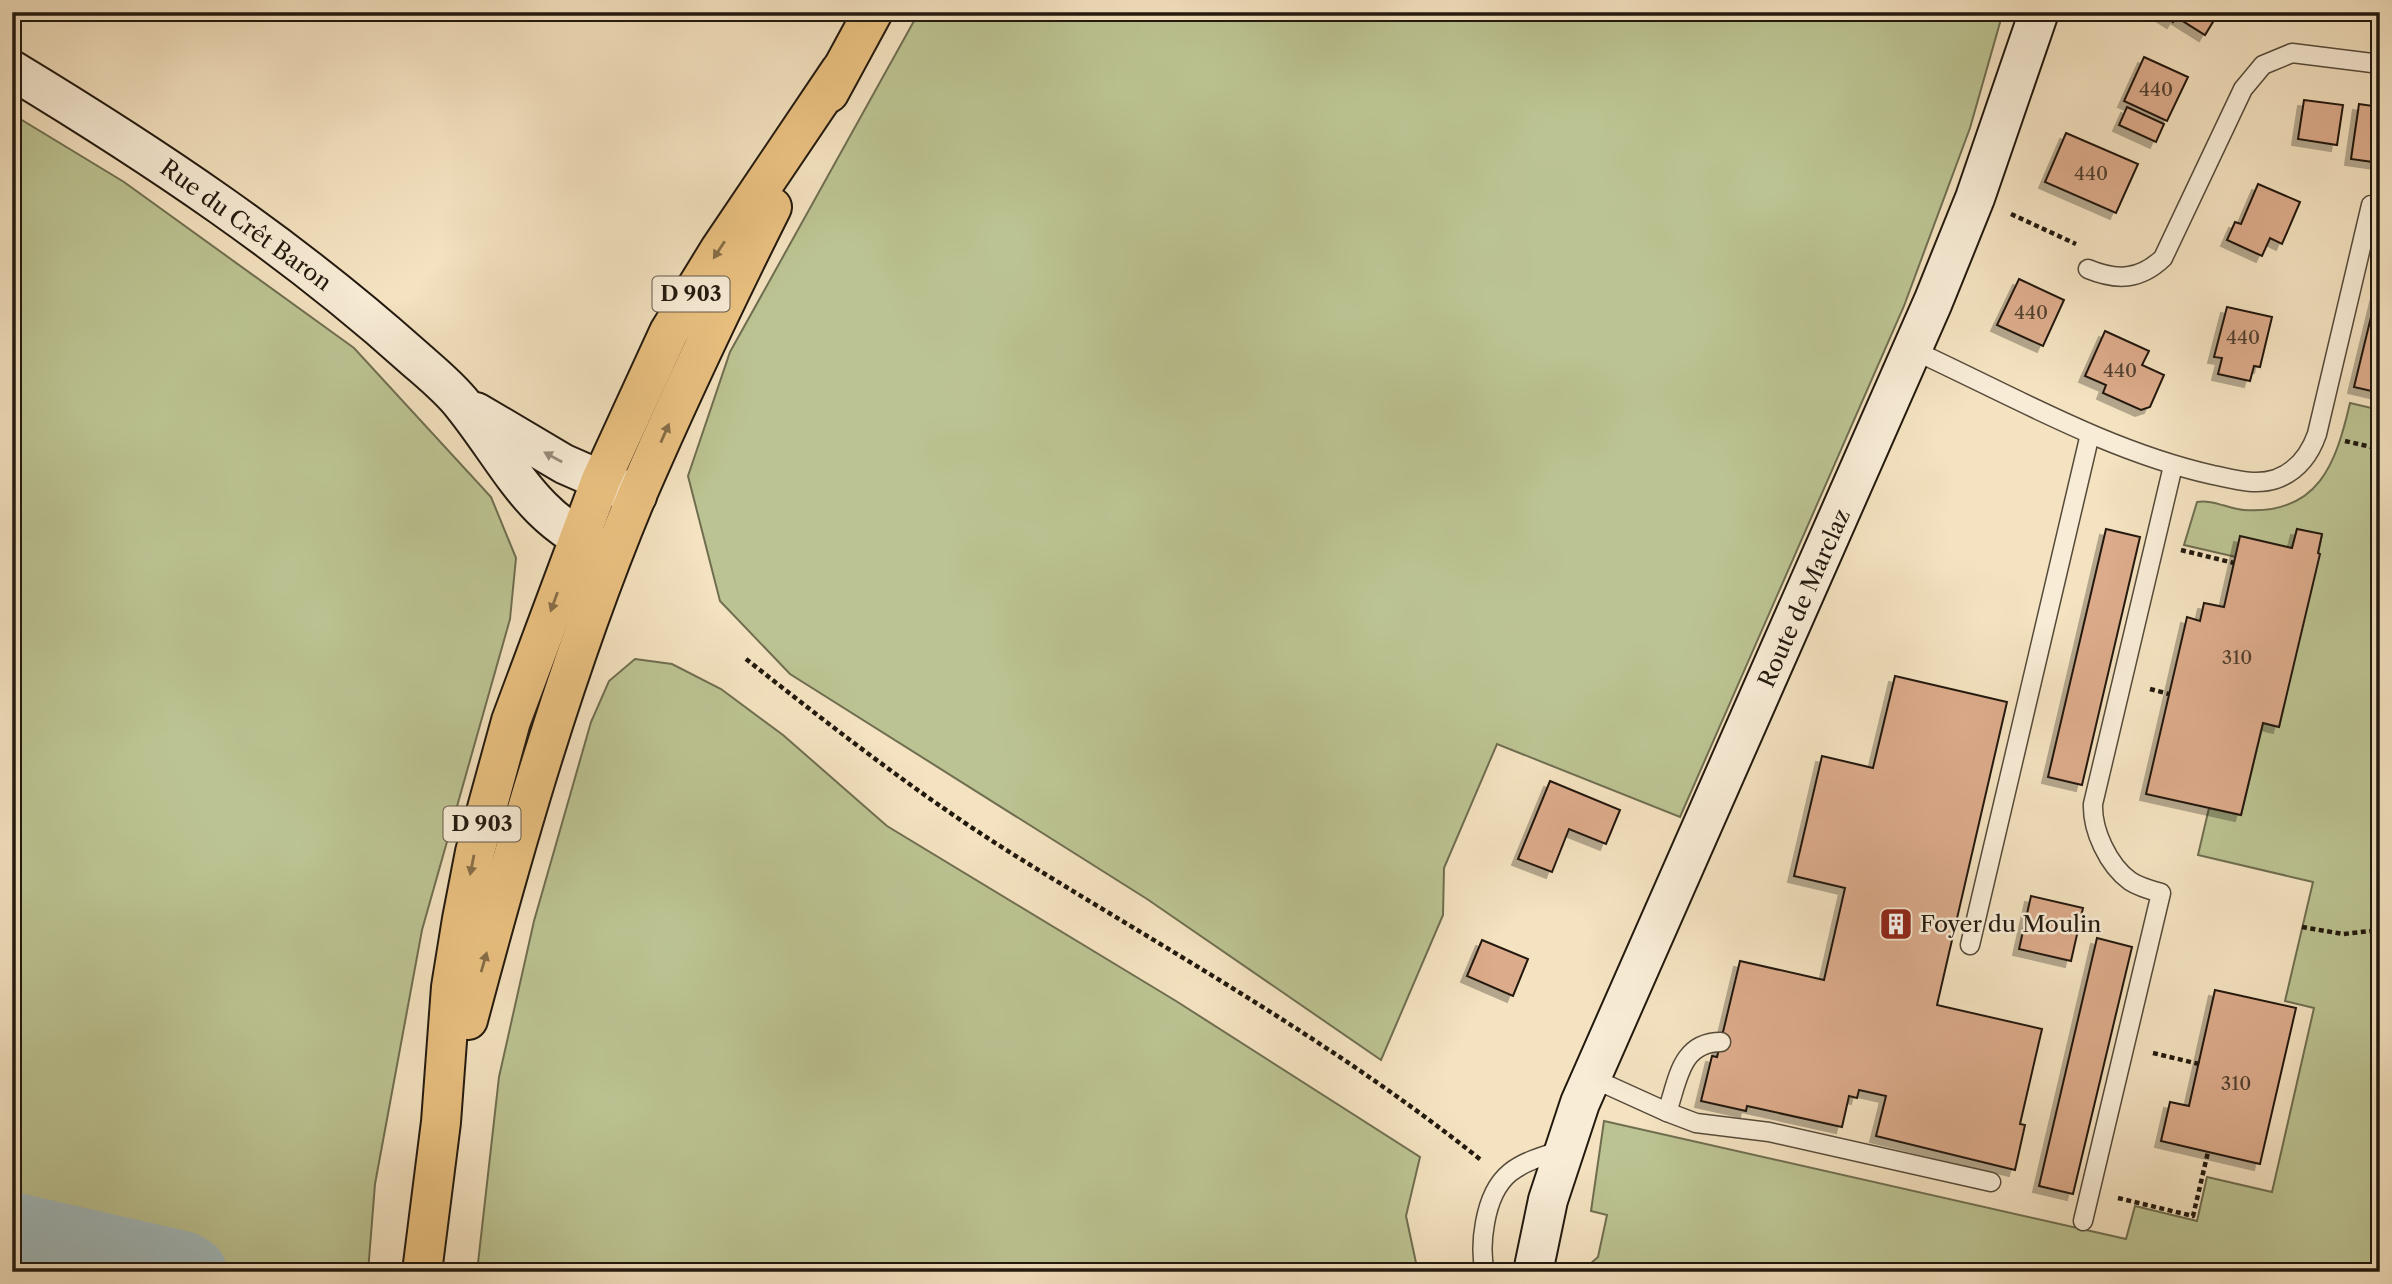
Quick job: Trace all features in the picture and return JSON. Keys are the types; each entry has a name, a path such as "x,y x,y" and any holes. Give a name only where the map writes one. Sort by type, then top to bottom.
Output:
{"main road":[{"name":"D 903","path":"441,1122 550,734 614,554 701,353 840,71 873,12"},
{"name":"D 903","path":"422,1272 441,1122 452,987 475,852 511,720 578,538 648,374 693,290 840,71"}],"street":[{"name":"Route de Marclaz","path":"1533,1272 1558,1164 1592,1078 1913,350 1975,198 2039,12"},
{"name":"Rue du Crêt Baron","path":"12,70 161,163 279,245 358,309 462,404 530,445 637,496"},
{"name":"Rue du Crêt Baron","path":"462,404 528,496 556,524 578,538 614,554"}],"lane":[{"path":"2088,269 2112,277 2127,278 2141,274 2164,258 2243,89 2263,65 2292,53 2380,64"},
{"path":"1913,350 2125,450 2173,466 2258,482 2275,480 2302,462 2317,433 2371,205"},
{"path":"1970,946 2090,433"},
{"path":"2083,1221 2161,893 2129,880 2120,870 2099,837 2093,821 2093,804 2173,466"},
{"path":"1667,1112 1689,1053 1698,1046 1721,1042"},
{"path":"1592,1078 1696,1123 1769,1132 1990,1182"},
{"path":"1485,1272 1482,1241 1488,1206 1503,1178 1519,1165 1558,1164"}],"path":[{"path":"2022,219 2095,253 2088,269"},
{"path":"2155,544 2234,564"},
{"path":"746,659 849,740 956,816 1380,1082 1503,1178"},
{"path":"2302,927 2343,934 2380,930"},
{"path":"2125,1046 2199,1064"},
{"path":"2090,1191 2193,1216 2208,1152"}],"green space":[{"path":"919,12 2003,12 1970,128 1904,306 1680,817 1497,744 1444,868 1443,915 1381,1060 1147,899 790,674 720,601 688,476 730,352"},
{"path":"12,114 124,182 354,348 491,497 516,558 510,619 422,930 375,1184 368,1272 12,1272"},
{"path":"2350,403 2380,410 2380,1272 2271,1272 2231,1263 2229,1272 1581,1272 1598,1257 1607,1215 1591,1211 1604,1121 2126,1239 2135,1206 2197,1221 2207,1177 2272,1192 2314,1008 2285,1001 2313,882 2198,855 2209,808 2241,815 2263,723 2279,727 2322,535 2297,529 2292,548 2236,557 2184,545 2197,502 2244,510 2270,509 2290,504 2307,494 2320,481 2330,465"},
{"path":"635,659 672,664 721,689 783,735 887,826 1176,1001 1420,1157 1406,1216 1418,1272 477,1272 499,1077 534,921 591,722 609,681"}],"building":[{"path":"2157,12 2219,12 2205,35 2176,17 2173,22"},
{"path":"2144,57 2188,77 2167,121 2124,101"},
{"path":"2304,100 2343,105 2337,145 2298,139"},
{"path":"2359,104 2380,107 2380,163 2351,159"},
{"path":"2127,107 2164,124 2156,142 2119,125"},
{"path":"2066,133 2138,164 2116,213 2045,182"},
{"path":"2258,184 2300,202 2282,244 2270,238 2262,256 2227,240 2235,222 2241,224"},
{"path":"2019,279 2064,300 2043,346 1997,325"},
{"path":"2380,280 2380,393 2354,387"},
{"path":"2227,307 2272,317 2260,367 2254,366 2250,381 2218,374 2222,358 2214,357"},
{"path":"2105,331 2149,351 2142,365 2164,375 2150,407 2141,410 2103,393 2106,385 2085,376"},
{"path":"2106,529 2140,537 2082,785 2048,777"},
{"path":"2297,529 2322,534 2320,554 2279,727 2263,723 2241,815 2146,794 2187,617 2200,621 2204,603 2224,607 2240,536 2292,548"},
{"name":"Foyer du Moulin","path":"1895,676 2007,702 1937,1005 2042,1029 2020,1124 2025,1125 2015,1170 1876,1136 1886,1096 1859,1090 1857,1098 1849,1096 1842,1127 1747,1106 1746,1111 1701,1101 1712,1056 1717,1057 1740,961 1824,980 1845,888 1794,876 1822,756 1873,768"},
{"path":"1550,781 1620,810 1606,844 1569,829 1552,872 1518,859"},
{"path":"2031,896 2083,908 2071,961 2019,949"},
{"path":"2097,938 2132,947 2073,1194 2039,1186"},
{"path":"1482,940 1528,959 1513,996 1467,976"},
{"path":"2215,990 2296,1008 2260,1164 2161,1141 2170,1102 2189,1106"}],"waterway":[{"path":"12,1228 183,1267 191,1272"}],"place":[{"name":"Foyer du Moulin","path":"1896,924"}]}
